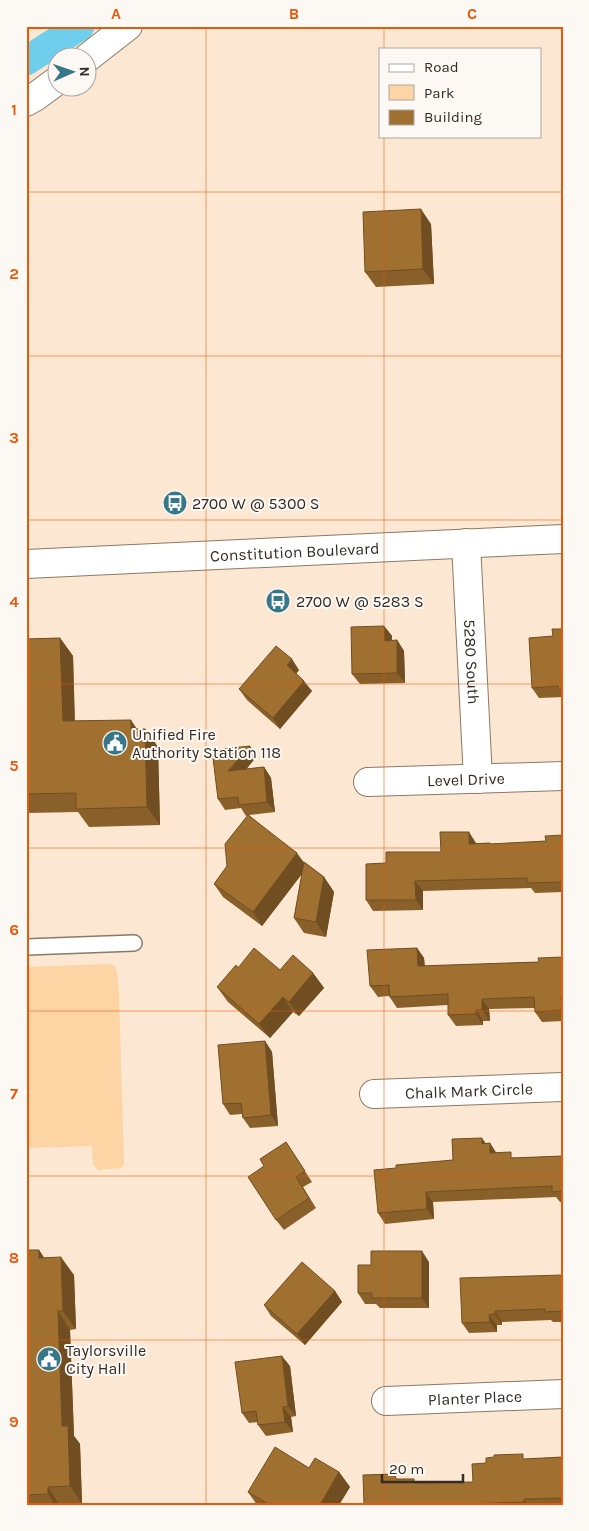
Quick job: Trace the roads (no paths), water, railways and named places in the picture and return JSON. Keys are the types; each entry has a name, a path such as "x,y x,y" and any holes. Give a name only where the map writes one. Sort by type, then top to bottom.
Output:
{"street":[{"path":"98,49 128,26"},
{"path":"26,102 48,87"},
{"name":"Constitution Boulevard","path":"26,564 563,539"},
{"name":"5280 South","path":"466,543 478,779"},
{"name":"Level Drive","path":"368,782 563,776"},
{"name":"Chalk Mark Circle","path":"374,1094 563,1087"},
{"name":"Planter Place","path":"386,1401 563,1394"}],"lane":[{"path":"26,947 134,943"}],"waterway":[{"path":"26,61 80,26"}],"place":[{"name":"2700 W @ 5300 S","path":"175,503"},
{"name":"2700 W @ 5283 S","path":"278,601"},
{"name":"Unified Fire Authority Station 118","path":"115,743"},
{"name":"Taylorsville City Hall","path":"49,1359"}]}
